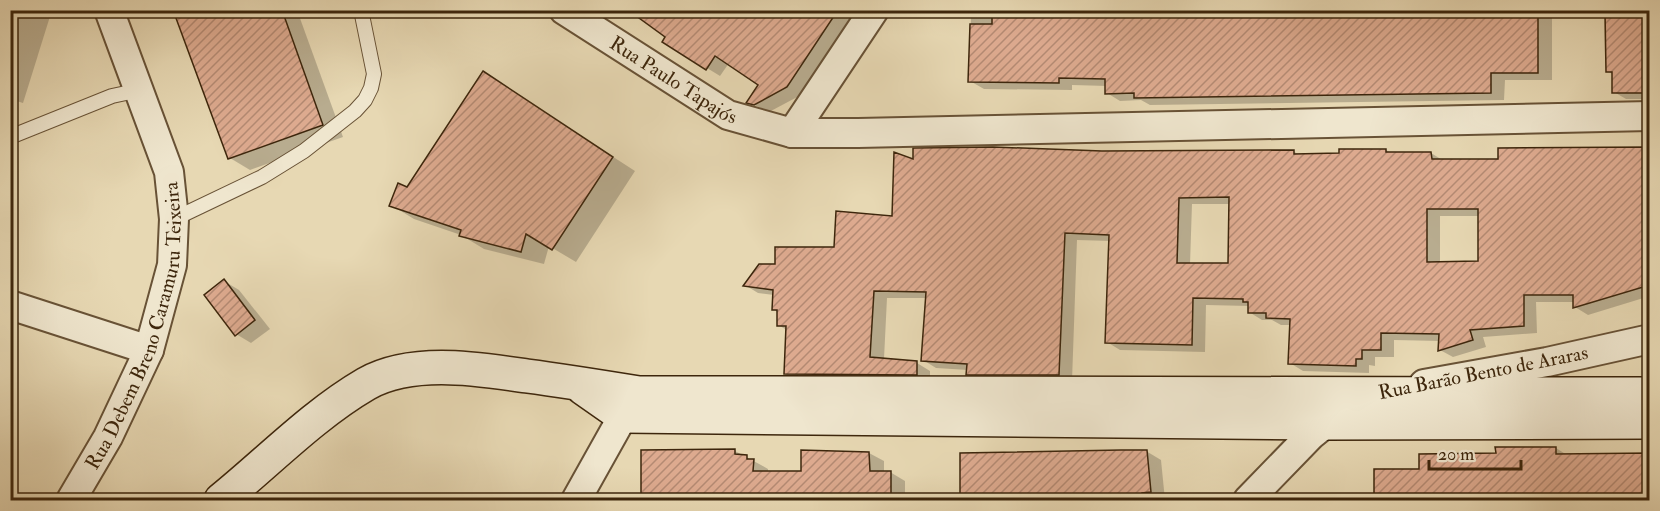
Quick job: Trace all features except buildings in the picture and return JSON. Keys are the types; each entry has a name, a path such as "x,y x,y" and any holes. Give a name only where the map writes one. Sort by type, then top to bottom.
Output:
{"street":[{"name":"Rua Debem Breno Caramuru Teixeira","path":"71,501 108,437 150,350 172,265 174,219 169,172 110,10"},
{"path":"792,133 874,10"},
{"name":"Rua Paulo Tapajós","path":"576,14 728,115 792,133 858,134 1650,116"},
{"path":"10,305 150,350"},
{"name":"Rua Barão Bento de Araras","path":"1248,501 1323,423 1366,395 1547,362 1650,339"},
{"path":"221,501 315,419 367,383 396,372 441,368 478,369 574,382 631,405 1323,423 1650,422"},
{"path":"631,405 1366,395 1650,394"},
{"path":"576,501 631,405"}],"lane":[{"path":"174,219 262,177 304,151 355,111 365,100 374,74 361,10"},
{"path":"10,137 112,96 140,90"}]}
